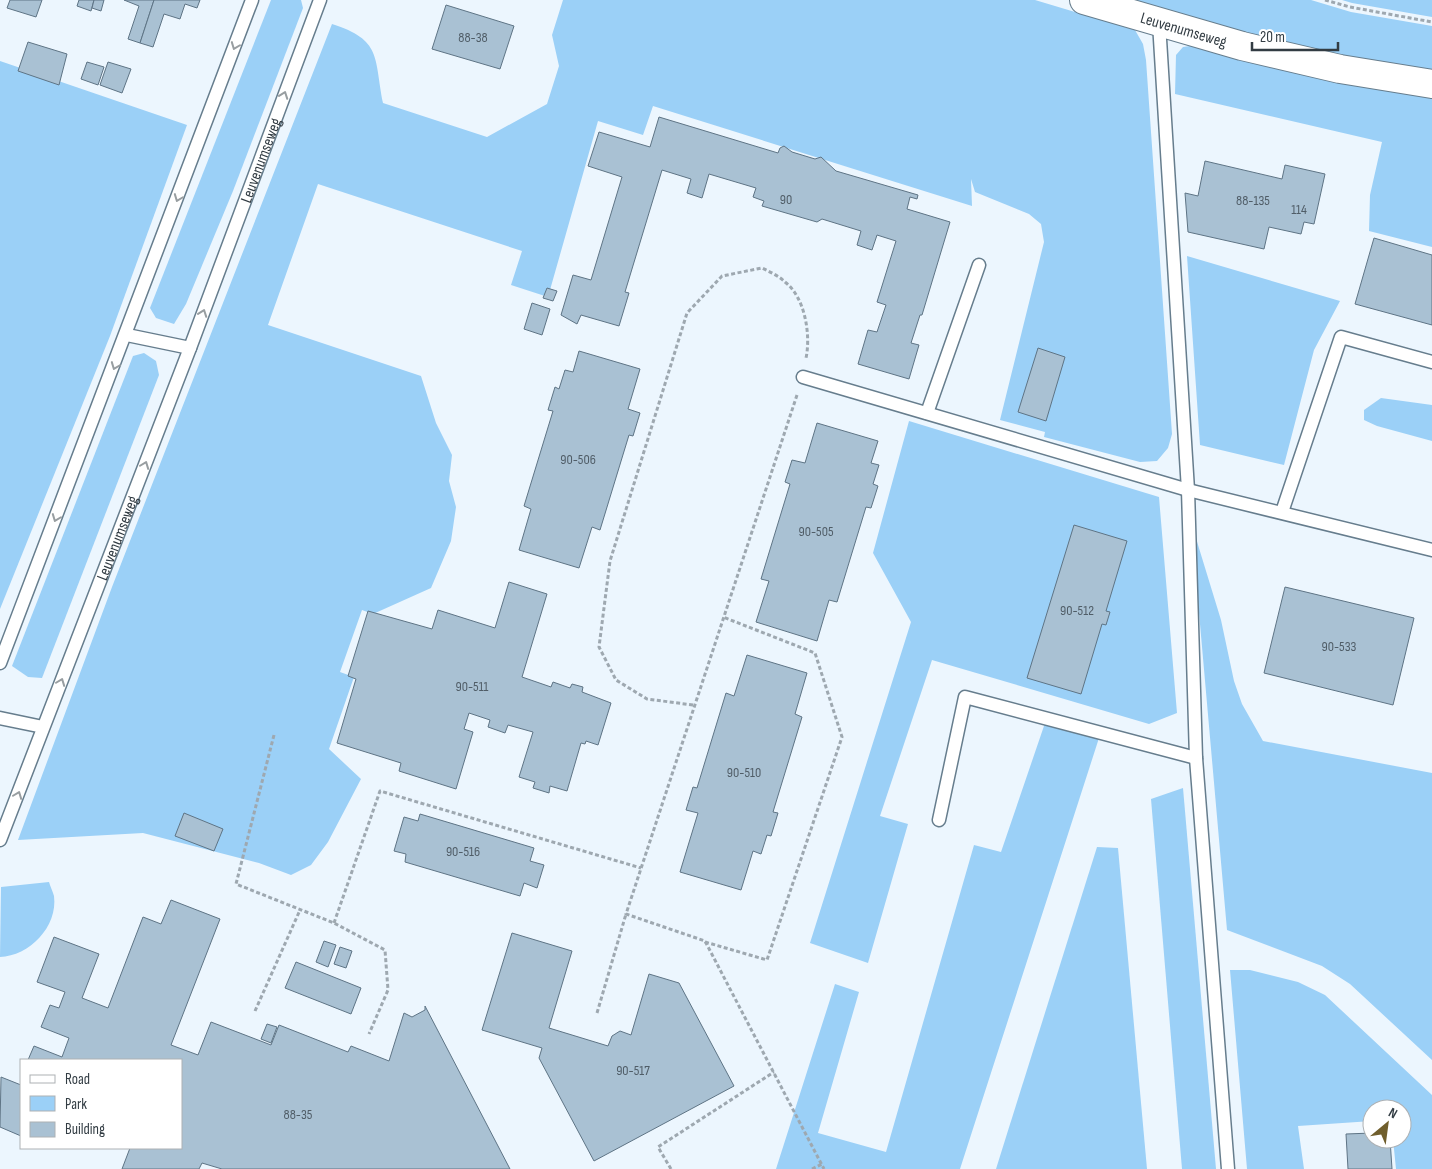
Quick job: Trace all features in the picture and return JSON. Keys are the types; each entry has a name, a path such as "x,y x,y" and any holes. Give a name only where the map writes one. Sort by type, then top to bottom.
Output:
{"main road":[{"name":"Leuvenumseweg","path":"1084,0 1242,46 1331,67 1432,84"}],"lane":[{"path":"0,663 252,0"},
{"name":"Leuvenumseweg","path":"0,840 190,348 320,0"},
{"path":"1159,22 1188,490 1196,758 1228,1169"},
{"path":"927,413 979,265"},
{"path":"126,335 190,348"},
{"path":"1282,512 1341,337 1432,362"},
{"path":"803,377 1188,490 1432,550"},
{"path":"939,820 966,697 1196,758"},
{"path":"0,718 44,727"}],"path":[{"path":"1325,0 1350,7 1432,22"},
{"path":"597,1013 626,914 693,705 803,377 809,344 804,310 787,283 762,268 722,276 687,313 610,561 600,647 616,680 647,699 693,705"},
{"path":"626,914 767,960 842,737 815,653 723,617"},
{"path":"274,735 236,884 334,924 385,950 388,990 369,1034"},
{"path":"334,924 380,791 641,868"},
{"path":"255,1011 300,910"},
{"path":"705,941 824,1169"},
{"path":"671,1169 658,1147 774,1072"},
{"path":"812,1169 822,1164"}],"green space":[{"path":"271,0 301,0 303,8 233,191 186,304 174,324 156,318 150,308"},
{"path":"563,0 1035,0 1135,30 1143,44 1146,60 1172,434 1168,448 1157,461 1140,462 1044,437 1045,432 1000,420 1044,242 1041,224 1029,214 975,192 971,179 972,206 653,106 643,135 598,121 548,297 511,285 522,251 318,184 268,325 421,376 436,423 452,455 449,481 456,507 451,541 431,588 373,614 362,610 340,672 354,677 329,749 361,779 328,842 311,865 291,875 259,863 143,833 18,840 112,587 332,24 348,30 368,44 376,62 383,103 487,137 547,104 559,66 552,35"},
{"path":"1126,0 1311,0 1351,12 1432,26 1432,70 1340,55 1245,33"},
{"path":"1342,0 1432,0 1432,17 1352,3"},
{"path":"1190,46 1337,81 1432,97 1432,247 1369,231 1370,195 1382,142 1175,94 1176,55 1183,47"},
{"path":"0,61 187,125 110,336 0,609"},
{"path":"1187,256 1340,301 1314,350 1284,465 1200,445"},
{"path":"144,353 156,361 159,375 42,678 28,677 12,666 133,356"},
{"path":"1381,398 1432,405 1432,441 1377,426 1364,420 1364,410"},
{"path":"909,421 1159,497 1177,713 1149,724 932,660 880,816 908,824 868,963 810,943 911,622 873,553"},
{"path":"1191,522 1221,620 1234,681 1242,704 1263,741 1432,773 1432,1060 1350,984 1322,966 1227,930"},
{"path":"1045,723 1099,738 960,1169 776,1169 835,984 859,992 818,1133 886,1152 974,845 1001,852"},
{"path":"1183,788 1216,1169 1182,1169 1151,799"},
{"path":"1097,847 1118,848 1147,1169 996,1169"},
{"path":"49,882 54,896 54,907 46,929 31,945 11,955 0,957 1,887"},
{"path":"1230,970 1250,970 1298,982 1325,995 1432,1095 1432,1169 1396,1169 1394,1149 1412,1149 1412,1099 1362,1099 1362,1122 1298,1126 1304,1169 1247,1169"}],"building":[{"path":"10,0 42,0 36,17 7,8"},
{"path":"79,0 94,0 91,11 77,6"},
{"path":"94,0 104,0 101,11 92,8"},
{"path":"124,0 154,0 140,43 128,39 139,6"},
{"path":"154,0 200,0 197,8 185,4 180,19 164,14 153,47 140,43"},
{"path":"446,5 514,26 500,69 432,49"},
{"path":"28,42 67,54 59,85 18,71"},
{"path":"87,62 104,67 98,85 81,79"},
{"path":"108,62 131,69 122,93 100,85"},
{"path":"659,117 778,153 780,148 784,146 792,152 815,159 821,157 836,171 918,195 917,199 910,197 907,209 950,222 922,315 920,315 911,343 919,345 909,379 858,364 868,330 877,332 886,305 877,302 896,241 877,235 872,250 857,245 861,231 822,219 817,222 762,206 764,201 753,197 756,188 709,174 702,198 687,193 691,179 662,170 625,292 629,293 619,326 581,315 577,324 561,315 573,275 591,280 622,177 588,166 599,132 650,147"},
{"path":"1205,161 1282,179 1285,165 1325,174 1314,224 1304,222 1301,234 1269,227 1264,249 1188,232 1185,193 1198,196"},
{"path":"1374,238 1432,255 1432,325 1355,304"},
{"path":"547,288 557,291 553,301 543,298"},
{"path":"532,303 550,309 542,335 524,329"},
{"path":"1038,348 1065,357 1046,421 1018,412"},
{"path":"579,351 640,369 628,409 640,413 633,436 629,435 600,530 592,527 579,568 519,550 531,509 524,506 553,411 548,410 555,387 559,389 565,370 573,372"},
{"path":"817,423 878,441 871,463 879,465 873,484 878,486 871,508 866,507 837,602 829,600 817,641 756,622 769,581 761,579 790,484 785,482 792,460 805,463"},
{"path":"1074,525 1127,541 1106,611 1110,612 1106,625 1102,624 1081,694 1027,678"},
{"path":"509,582 547,594 522,677 551,687 553,682 570,688 572,684 583,687 582,692 611,703 598,745 586,741 585,744 581,743 567,791 550,786 549,793 533,788 535,782 519,777 533,732 508,725 505,733 488,727 490,720 469,713 464,729 473,732 456,789 399,771 401,763 337,743 356,679 348,676 368,611 432,629 438,610 495,628"},
{"path":"1285,587 1414,618 1393,705 1264,673"},
{"path":"747,655 807,673 795,714 802,717 773,812 778,813 771,836 767,835 761,854 753,851 741,890 680,872 698,813 686,810 693,787 697,788 726,693 734,696"},
{"path":"184,813 223,829 214,851 175,836"},
{"path":"420,814 534,848 530,861 544,865 537,888 524,883 520,896 405,862 406,854 394,851 404,817 418,821"},
{"path":"171,900 220,919 171,1045 198,1055 211,1022 271,1045 279,1025 348,1052 351,1046 389,1061 404,1013 412,1017 425,1010 425,1006 510,1169 222,1169 202,1163 199,1169 122,1169 130,1149 182,1149 182,1059 28,1059 34,1046 62,1057 69,1038 41,1027 50,1005 59,1008 65,992 37,982 54,937 99,954 82,998 108,1008 143,917 161,924"},
{"path":"512,933 572,951 549,1028 608,1046 612,1036 620,1031 631,1035 649,974 679,983 734,1086 594,1161 539,1058 542,1048 482,1030"},
{"path":"324,941 336,945 328,967 316,962"},
{"path":"340,947 352,951 346,968 334,964"},
{"path":"296,962 361,988 351,1014 285,988"},
{"path":"267,1024 277,1027 271,1043 261,1039"},
{"path":"1,1077 20,1085 20,1136 0,1127"},
{"path":"1362,1133 1362,1149 1391,1149 1392,1169 1348,1169 1346,1134"}]}
